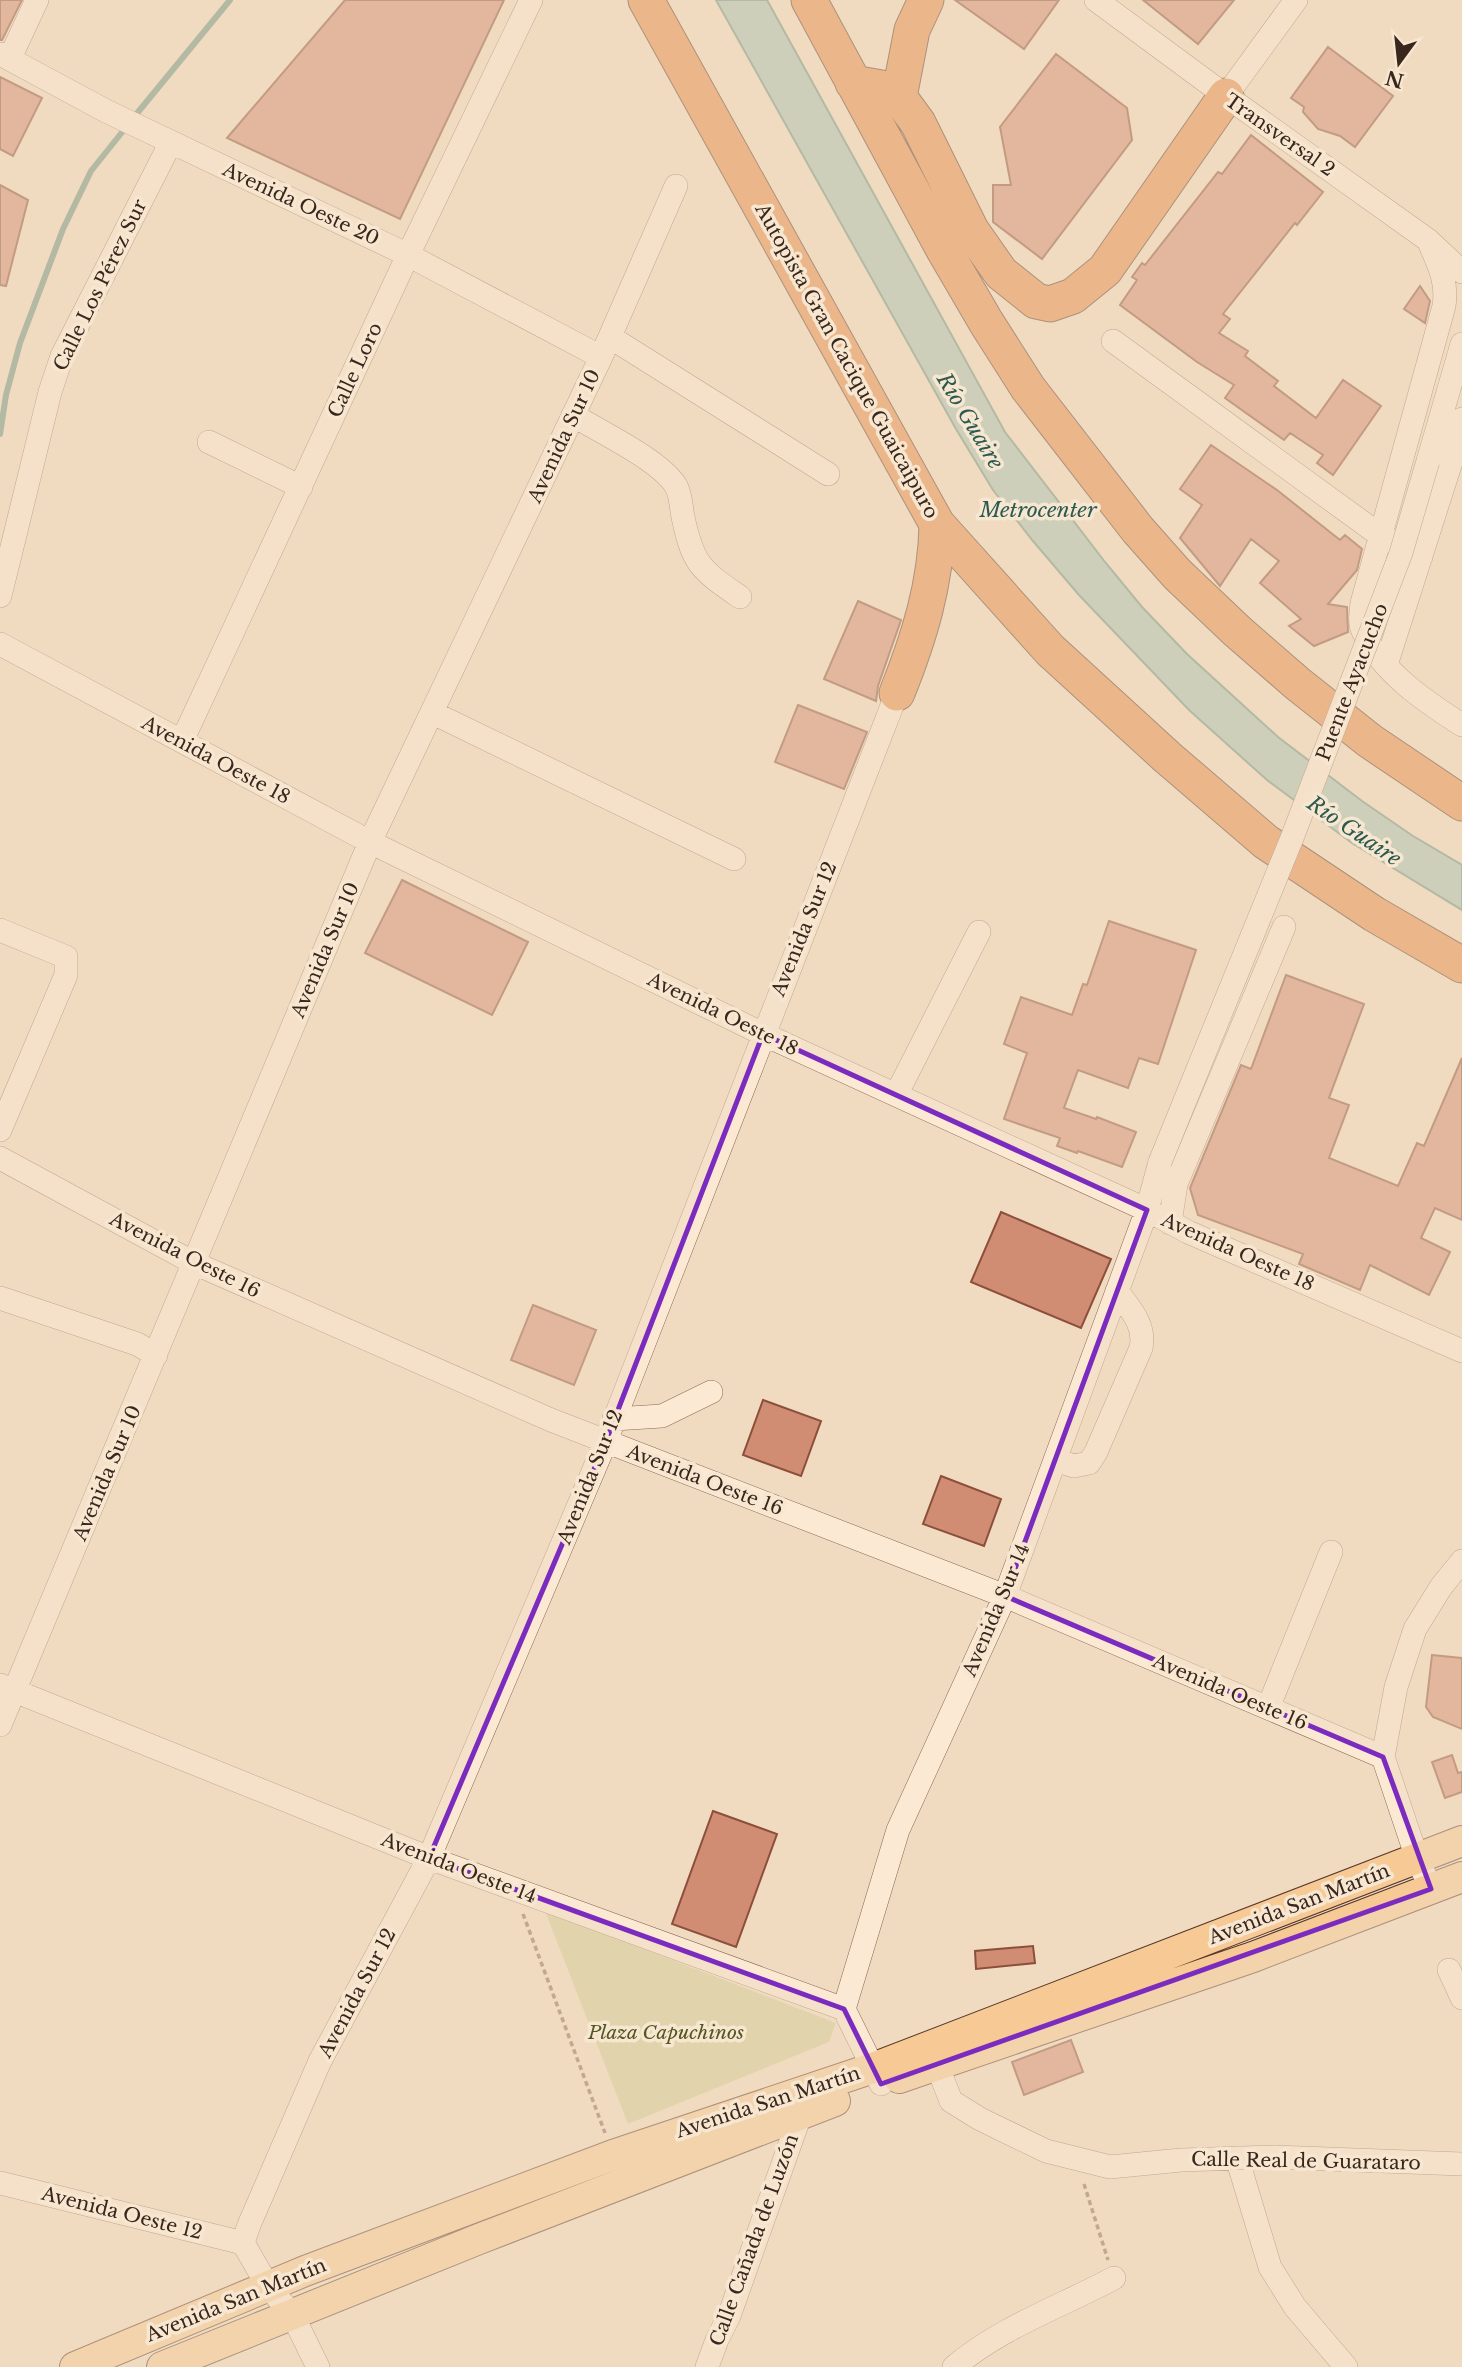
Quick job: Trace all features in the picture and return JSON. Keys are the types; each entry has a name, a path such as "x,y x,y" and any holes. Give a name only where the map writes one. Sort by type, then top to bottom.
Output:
{"highway":[{"name":"Autopista Gran Cacique Guaicaipuro","path":"646,0 937,524 1050,650 1167,757 1266,842 1374,914 1462,965"},
{"path":"809,0 944,250 1028,388 1138,530 1177,574 1298,684 1370,741 1462,803"},
{"path":"899,97 912,30 926,0"},
{"path":"853,83 887,89 899,97 918,123 971,230 1001,273 1036,301 1050,304 1073,296 1105,270 1226,96"},
{"path":"897,693 914,649 931,586 936,557 937,524"}],"main road":[{"name":"Avenida San Martín","path":"162,2367 801,2113 877,2076 1462,1842"},
{"name":"Avenida San Martín","path":"75,2367 305,2271 613,2155 877,2076 937,2065 1253,1957 1462,1877"}],"street":[{"path":"5,56 37,0"},
{"name":"Calle Loro","path":"182,741 408,255 531,0"},
{"name":"Transversal 2","path":"1096,0 1428,240 1462,272"},
{"path":"1226,96 1296,0"},
{"name":"Avenida Oeste 20","path":"5,56 145,130 605,347 828,474"},
{"name":"Calle Los Pérez Sur","path":"0,596 50,392 62,356 171,142"},
{"name":"Avenida Sur 10","path":"0,1725 8,1689 156,1355 370,842 605,347 676,186"},
{"path":"1428,240 1444,278 1445,299 1362,603 1361,618 1362,630 1386,665 1419,697 1462,725"},
{"path":"1113,341 1381,536 1421,557"},
{"name":"Puente Ayacucho","path":"1147,1210 1160,1161 1293,838 1401,553 1462,344"},
{"path":"573,415 661,470 677,487 689,546 696,562 708,575 740,597"},
{"path":"1386,665 1421,557 1457,463 1462,419"},
{"path":"209,442 301,487"},
{"name":"Avenida Oeste 18","path":"0,644 370,842 763,1034 1147,1210 1170,1223 1462,1351"},
{"name":"Avenida Sur 12","path":"243,2243 320,2061 429,1858 606,1441 897,693"},
{"path":"433,712 734,859"},
{"path":"1170,1223 1176,1184 1284,927"},
{"path":"0,930 66,957 66,975 0,1130"},
{"path":"896,1095 979,932"},
{"name":"Avenida Oeste 16","path":"0,1158 194,1264 515,1404 1005,1596 1383,1758"},
{"name":"Avenida Sur 14","path":"844,2009 898,1830 1005,1596 1147,1210"},
{"path":"1055,1460 1074,1466 1089,1463 1141,1348 1141,1326 1117,1291"},
{"path":"0,1298 137,1345 156,1355"},
{"path":"614,1419 662,1416 711,1392"},
{"path":"1268,1708 1331,1552"},
{"path":"1431,1889 1417,1858 1383,1758 1396,1687 1415,1629 1441,1587 1462,1561"},
{"name":"Avenida Oeste 14","path":"8,1689 429,1858 844,2009"},
{"path":"1449,1970 1462,1998"},
{"path":"844,2009 877,2076"},
{"name":"Calle Real de Guarataro","path":"937,2065 951,2101 998,2130 1077,2161 1110,2167 1181,2160 1275,2157 1462,2164"},
{"name":"Calle Cañada de Luzón","path":"707,2367 729,2316 801,2113"},
{"path":"1237,2158 1270,2267 1295,2307 1346,2367"},
{"name":"Avenida Oeste 12","path":"0,2183 243,2243"},
{"path":"243,2243 269,2288 292,2314 318,2367"},
{"path":"954,2367 985,2343 1012,2327 1114,2278"}],"path":[{"path":"513,1889 613,2155"},
{"path":"1077,2161 1114,2278"}],"highlighted area":[{"path":"763,1034 1147,1210 1005,1596 1383,1757 1431,1889 881,2084 844,2009 429,1858 606,1441"}],"green space":[{"name":"Plaza Capuchinos","path":"545,1911 836,2023 829,2042 628,2124"}],"water":[{"name":"Metrocenter","path":"716,0 767,0 1005,432 1105,562 1142,607 1187,654 1278,737 1362,801 1462,865 1462,910 1352,843 1267,780 1189,710 1079,595 1033,541 993,490 956,429"}],"building":[{"path":"0,0 22,0 2,40 0,40"},
{"path":"345,0 504,0 400,219 227,138"},
{"path":"955,0 1059,0 1024,49"},
{"path":"1143,0 1234,0 1198,44"},
{"path":"1328,47 1393,96 1355,147 1340,136 1318,129 1303,112 1304,107 1291,98"},
{"path":"1056,54 1127,108 1132,140 1042,259 993,222 993,185 1011,185 1000,127"},
{"path":"0,77 42,98 13,156 0,149"},
{"path":"1251,135 1323,192 1223,314 1230,319 1219,333 1248,351 1245,356 1278,381 1274,386 1316,418 1343,380 1381,406 1333,475 1317,463 1323,455 1290,433 1284,440 1225,398 1234,385 1197,362 1120,305 1137,280 1132,277 1142,263 1145,265 1218,172 1222,174"},
{"path":"0,185 28,200 6,286 0,285"},
{"path":"1420,286 1430,301 1425,323 1404,309"},
{"path":"1211,445 1277,490 1340,540 1345,535 1362,549 1357,570 1328,604 1347,607 1348,632 1314,646 1289,626 1301,619 1260,583 1279,561 1251,539 1220,586 1180,538 1202,505 1180,489"},
{"path":"858,601 901,620 878,686 876,701 824,679"},
{"path":"798,705 867,732 844,789 775,762"},
{"path":"402,880 528,942 492,1015 365,953"},
{"path":"1109,921 1196,950 1158,1064 1139,1058 1128,1088 1078,1070 1064,1108 1136,1132 1122,1167 1057,1146 1060,1138 1004,1119 1027,1053 1004,1044 1021,997 1072,1015 1083,984 1087,985"},
{"path":"1286,975 1364,1004 1329,1098 1349,1105 1329,1158 1398,1186 1417,1143 1424,1146 1462,1058 1462,1220 1435,1208 1421,1238 1450,1252 1429,1295 1370,1265 1360,1290 1299,1264 1303,1254 1198,1215 1190,1188 1241,1065 1251,1069"},
{"path":"1001,1212 1111,1259 1081,1328 971,1282"},
{"path":"533,1305 596,1330 574,1385 511,1360"},
{"path":"763,1400 821,1421 801,1476 743,1455"},
{"path":"941,1476 1001,1499 984,1546 923,1524"},
{"path":"1432,1655 1462,1658 1462,1729 1433,1717 1426,1707"},
{"path":"1452,1755 1458,1773 1462,1772 1462,1792 1445,1798 1432,1762"},
{"path":"713,1811 777,1834 736,1947 672,1924"},
{"path":"1033,1946 1035,1963 976,1969 975,1951"},
{"path":"1071,2040 1083,2072 1024,2095 1012,2062"}],"waterway":[{"path":"134,117 230,0"},
{"path":"0,434 6,395 20,343 63,229 91,171 127,126"}],"water label":[{"name":"Río Guaire","path":"970,421"},
{"name":"Río Guaire","path":"1354,831"}]}
